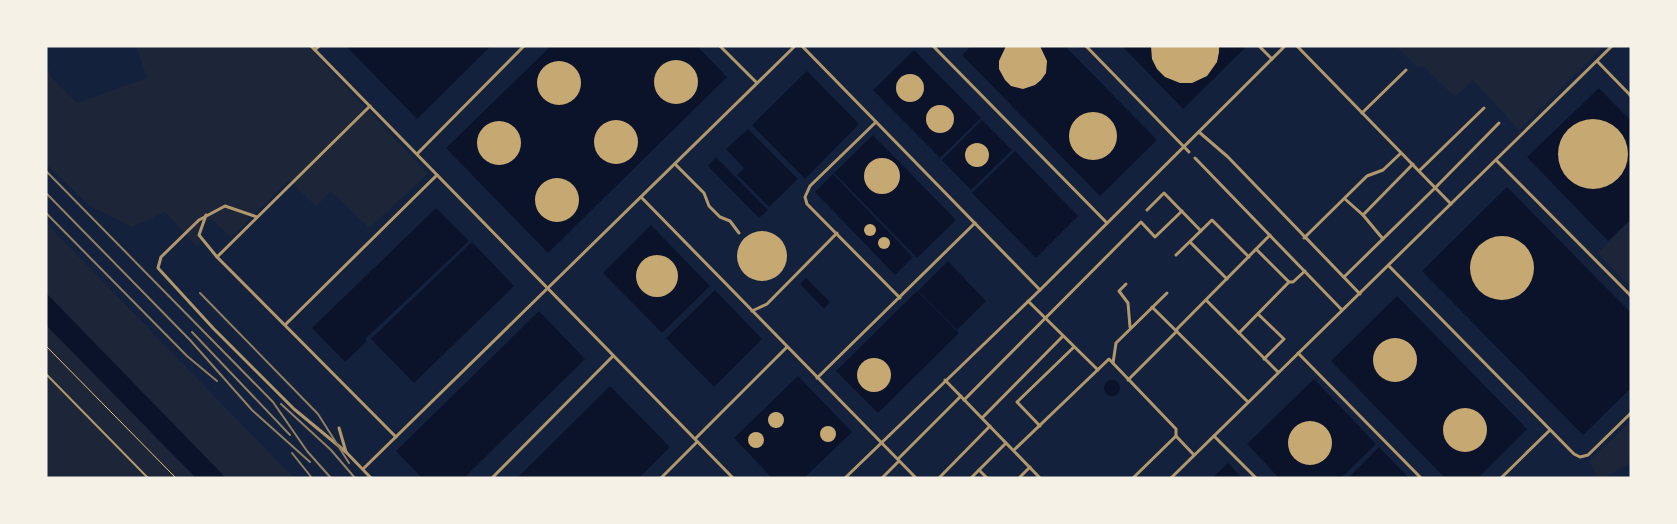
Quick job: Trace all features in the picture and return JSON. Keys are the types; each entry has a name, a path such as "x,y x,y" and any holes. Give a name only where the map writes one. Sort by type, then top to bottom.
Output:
{"street":[{"path":"311,46 733,478"},
{"path":"315,50 319,46"},
{"path":"720,46 757,83"},
{"path":"363,469 795,46"},
{"path":"802,46 1040,290"},
{"path":"933,46 1107,223"},
{"path":"1086,46 1189,152"},
{"path":"1259,46 1272,59"},
{"path":"845,478 1040,290 1285,46"},
{"path":"1297,46 1451,204"},
{"path":"1171,478 1612,46"},
{"path":"417,154 522,47"},
{"path":"1597,61 1631,96"},
{"path":"1362,113 1406,70"},
{"path":"217,257 370,106"},
{"path":"1419,171 1484,108"},
{"path":"876,122 806,193 807,204 900,298"},
{"path":"1344,277 1499,123"},
{"path":"1199,132 1228,157 1360,294"},
{"path":"1304,238 1367,176 1383,170 1401,153"},
{"path":"1195,158 1342,310"},
{"path":"1496,160 1631,296"},
{"path":"675,164 704,193 709,206 720,217 730,221 739,234"},
{"path":"1363,215 1413,164"},
{"path":"286,324 437,175"},
{"path":"1147,210 1164,194 1201,231"},
{"path":"641,197 916,478"},
{"path":"1345,199 1363,215 1383,239"},
{"path":"257,217 226,206 207,214 162,257 158,268 294,409 346,452 371,478"},
{"path":"964,400 1141,222 1156,237 1182,211"},
{"path":"207,214 199,235 217,257 286,324 396,437"},
{"path":"1176,255 1212,220 1249,257"},
{"path":"817,378 975,223"},
{"path":"752,311 767,304 836,233"},
{"path":"1128,380 1270,235"},
{"path":"1190,242 1226,279"},
{"path":"1256,249 1289,282"},
{"path":"1389,266 1574,454 1583,457 1588,455 1631,413"},
{"path":"1239,333 1289,282 1294,282 1305,271"},
{"path":"1126,284 1119,291 1128,303 1130,328"},
{"path":"1113,364 1116,343 1167,293"},
{"path":"1206,300 1278,372"},
{"path":"1028,301 1098,370"},
{"path":"1152,307 1248,402"},
{"path":"1258,314 1284,339 1264,358"},
{"path":"982,418 1063,336"},
{"path":"1040,426 1017,402 1074,346"},
{"path":"662,478 696,440 787,347"},
{"path":"1298,353 1421,478"},
{"path":"492,478 613,356"},
{"path":"1014,450 1109,359 1176,429 1176,436 1194,456"},
{"path":"946,380 1040,478"},
{"path":"882,478 961,396"},
{"path":"939,478 990,426"},
{"path":"338,428 346,452"},
{"path":"1501,478 1550,430"},
{"path":"1132,478 1176,436"},
{"path":"1214,436 1256,478"},
{"path":"971,478 1006,442"},
{"path":"1019,478 1030,467"},
{"path":"979,470 987,478"}],"lane":[{"path":"46,374 148,478"}],"path":[{"path":"46,346 176,478"}],"shaded area":[{"path":"136,46 319,46 313,52 428,174 369,228 331,191 316,206 289,180 231,237 210,218 197,232 201,241 197,247 165,212 132,227 90,206 46,164 46,62 51,77 77,103 147,78"},
{"path":"346,46 491,46 417,119"},
{"path":"551,46 697,46 727,77 548,253 446,148"},
{"path":"971,46 1065,46 1157,140 1100,196 962,55"},
{"path":"1122,46 1243,46 1245,48 1183,109"},
{"path":"1396,46 1604,46 1519,130 1473,80 1455,97 1424,67 1416,66"},
{"path":"914,50 981,118 940,158 873,90"},
{"path":"807,71 859,124 805,179 752,125"},
{"path":"1599,88 1631,121 1631,219 1608,241 1527,157"},
{"path":"982,120 1012,150 971,190 942,160"},
{"path":"748,129 798,179 769,207 737,175 744,168 726,149"},
{"path":"873,135 956,220 917,258 834,173"},
{"path":"1015,151 1078,216 1036,258 972,193"},
{"path":"716,157 768,210 759,218 708,166"},
{"path":"833,174 913,257 895,275 815,192"},
{"path":"1507,187 1631,313 1631,388 1583,435 1422,271"},
{"path":"436,208 469,241 365,339 367,341 345,362 312,328"},
{"path":"1631,220 1631,287 1598,253"},
{"path":"46,223 294,478 226,478 46,293"},
{"path":"651,225 710,286 662,333 603,273"},
{"path":"472,242 514,286 414,383 371,339"},
{"path":"948,261 986,301 957,330 918,291"},
{"path":"806,278 830,302 824,309 800,284"},
{"path":"715,290 762,339 714,387 666,338"},
{"path":"917,291 959,333 878,413 836,371"},
{"path":"46,293 226,478 196,478 46,325"},
{"path":"1397,296 1527,429 1478,478 1445,478 1331,361"},
{"path":"539,311 585,359 464,478 422,478 396,451"},
{"path":"46,325 196,478 46,478"},
{"path":"798,376 852,432 804,478 772,478 734,438"},
{"path":"1314,379 1376,444 1341,478 1279,478 1247,444"},
{"path":"1112,380 1120,388 1112,396 1104,388"},
{"path":"610,386 670,447 639,478 517,478"},
{"path":"1631,421 1631,462 1604,478 1598,478 1589,461"},
{"path":"1379,447 1409,478 1348,478"},
{"path":"1228,463 1242,478 1212,478"}],"building":[{"path":"1006,46 1040,46 1047,61 1046,73 1041,80 1035,85 1023,89 1011,86 999,69 999,61"},
{"path":"1151,46 1219,46 1219,52 1217,62 1207,76 1192,83 1180,83 1165,77 1157,69 1152,59"},
{"path":"676,60 688,64 694,70 698,82 694,94 688,100 676,104 664,100 658,94 654,82 658,70 664,64"},
{"path":"559,61 571,65 577,71 581,83 577,95 571,101 559,105 547,101 541,95 537,83 541,71 547,65"},
{"path":"910,74 920,78 924,88 920,98 910,102 900,98 896,88 900,78"},
{"path":"940,105 950,109 954,119 950,129 940,133 930,129 926,119 930,109"},
{"path":"1088,112 1098,112 1107,116 1113,122 1116,127 1116,145 1107,156 1098,160 1088,160 1079,156 1073,150 1069,141 1069,131 1073,122 1079,116"},
{"path":"1593,119 1606,122 1618,129 1625,141 1628,154 1625,167 1618,179 1606,186 1593,189 1580,186 1568,179 1561,167 1558,154 1561,141 1568,129 1580,122"},
{"path":"616,120 628,124 634,130 638,142 634,154 628,160 616,164 604,160 598,154 594,142 598,130 604,124"},
{"path":"499,121 511,125 517,131 521,143 517,155 511,161 499,165 487,161 481,155 477,143 481,131 487,125"},
{"path":"977,143 985,147 989,155 985,163 977,167 969,163 965,155 969,147"},
{"path":"882,158 894,164 900,176 894,188 882,194 870,188 864,176 870,164"},
{"path":"557,178 569,182 575,188 579,200 575,212 569,218 557,222 545,218 539,212 535,200 539,188 545,182"},
{"path":"870,224 876,230 870,236 864,230"},
{"path":"757,231 767,231 780,238 787,251 787,261 780,274 767,281 757,281 748,277 741,270 737,261 737,251 741,242 748,235"},
{"path":"1496,236 1508,236 1525,245 1532,256 1534,268 1532,280 1525,291 1508,300 1496,300 1484,295 1475,286 1470,274 1470,262 1475,250 1484,241"},
{"path":"884,237 890,243 884,249 878,243"},
{"path":"653,255 661,255 672,261 678,276 672,291 661,297 653,297 642,291 636,280 636,272 642,261"},
{"path":"1395,338 1407,342 1413,348 1417,360 1413,372 1407,378 1395,382 1383,378 1377,372 1373,360 1377,348 1383,342"},
{"path":"874,358 881,359 886,363 890,368 890,382 886,387 881,391 874,392 867,391 862,387 858,382 857,375 858,368 862,363 867,359"},
{"path":"1465,408 1477,412 1483,418 1487,430 1483,442 1477,448 1465,452 1453,448 1447,442 1443,430 1447,418 1453,412"},
{"path":"776,412 784,420 776,428 768,420"},
{"path":"1314,421 1326,427 1331,434 1331,452 1326,459 1319,464 1306,465 1298,462 1291,455 1288,439 1291,431 1298,424"},
{"path":"828,426 836,434 828,442 820,434"},
{"path":"756,432 764,440 756,448 748,440"}],"railway":[{"path":"46,171 273,402 307,451 331,478"},
{"path":"46,193 190,340 252,410 310,462"},
{"path":"46,213 187,356 217,381"},
{"path":"200,293 318,414 349,463"},
{"path":"192,332 290,435"},
{"path":"281,404 331,450 355,478"},
{"path":"292,453 312,478"}]}
